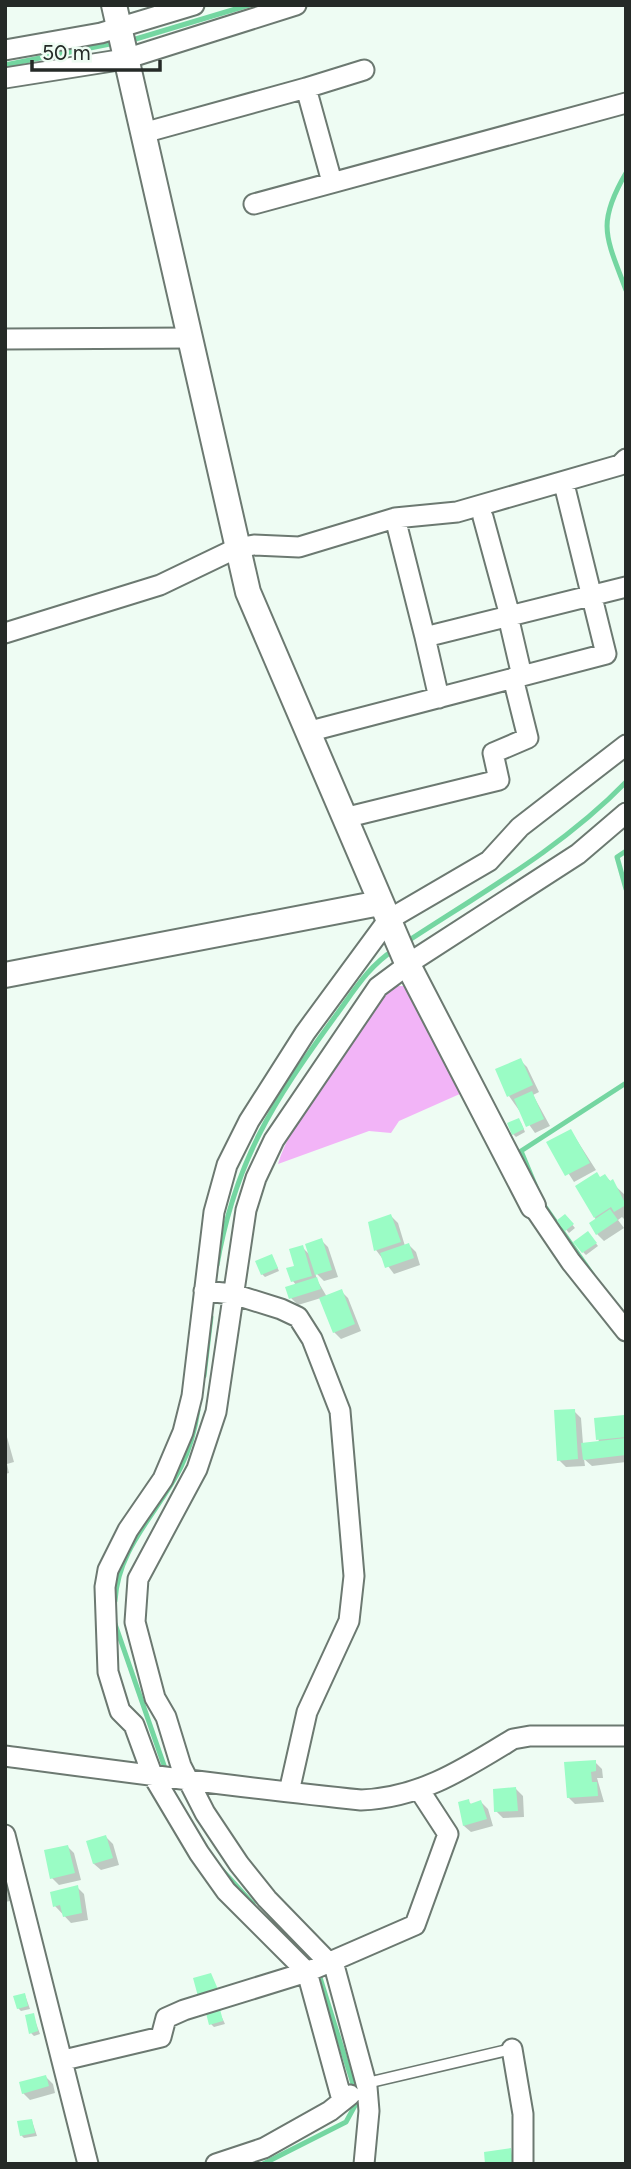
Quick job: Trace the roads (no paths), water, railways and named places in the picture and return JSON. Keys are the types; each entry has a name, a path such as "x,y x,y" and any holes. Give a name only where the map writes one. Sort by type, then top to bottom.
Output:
{"street":[{"path":"5,78 194,5"},
{"path":"5,50 120,35 296,5"},
{"path":"120,35 248,592 395,935 533,1206 571,1262 626,1331"},
{"path":"142,134 363,70"},
{"path":"306,88 332,182"},
{"path":"254,204 626,103"},
{"path":"5,339 189,338"},
{"path":"5,633 160,585 237,548 254,545 299,547 396,522 457,512 620,465 626,459 626,446"},
{"path":"307,732 606,654 566,492"},
{"path":"344,818 499,780 493,753 528,738 509,616 483,517"},
{"path":"396,522 439,698"},
{"path":"425,637 626,587"},
{"path":"357,2091 338,1976 319,1967 226,1891 198,1853 169,1776 166,1717 155,1698 135,1622 138,1579 145,1560 183,1496 207,1443 216,1412 217,1292 214,1212 236,1144 305,1033 395,935 489,861 520,827 626,745"},
{"path":"5,975 395,935 546,876 626,813"},
{"path":"364,2164 369,2112 357,2091 319,1967 169,1776 134,1725 120,1711 108,1672 105,1587 108,1570 128,1530 163,1479 183,1432 217,1292 256,1178 274,1140 378,987 395,935"},
{"path":"217,1292 281,1309 298,1317 306,1326 340,1411 351,1525 353,1605 349,1621 307,1712 289,1792"},
{"path":"5,1756 362,1800 384,1799 420,1791 513,1739 530,1736 626,1736"},
{"path":"64,2060 161,2038 166,2018 319,1967 415,1925 448,1834 420,1791"},
{"path":"5,1835 64,2060 88,2164"},
{"path":"512,2049 523,2114 523,2164"},
{"path":"216,2164 264,2148 330,2111 357,2091"}],"lane":[{"path":"357,2091 512,2049"}],"waterway":[{"path":"129,41 249,5"},
{"path":"5,65 115,43"},
{"path":"626,173 611,205 607,231 613,257 626,290"},
{"path":"405,943 548,849 626,782"},
{"path":"626,851 617,857 626,889"},
{"path":"217,1265 234,1194 259,1134 312,1048 361,981 376,964 394,950"},
{"path":"592,1274 543,1204 521,1151 626,1083"},
{"path":"204,1376 211,1317"},
{"path":"115,1601 123,1564 184,1460 198,1410"},
{"path":"114,1621 167,1774"},
{"path":"222,1870 253,1904"},
{"path":"267,1919 313,1963"},
{"path":"263,2164 346,2122 358,2100 318,1971"}]}
